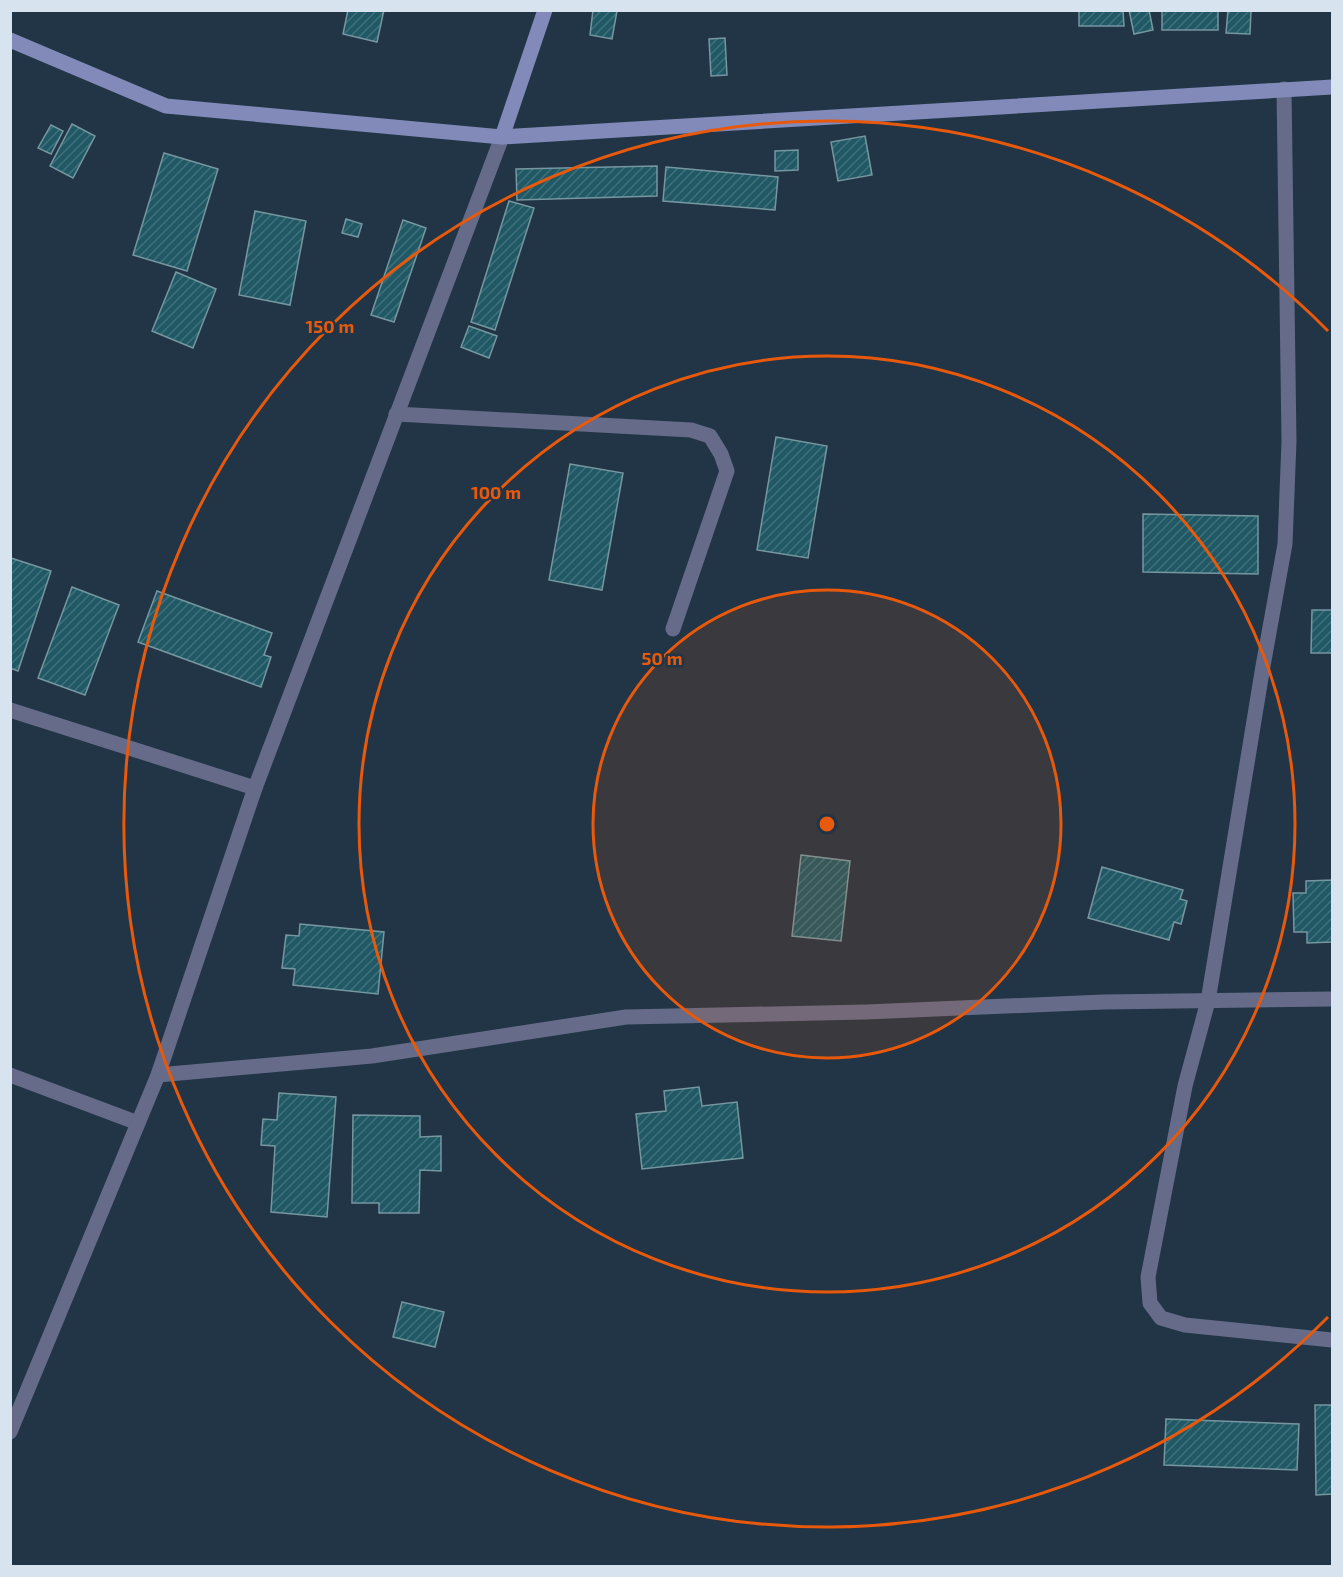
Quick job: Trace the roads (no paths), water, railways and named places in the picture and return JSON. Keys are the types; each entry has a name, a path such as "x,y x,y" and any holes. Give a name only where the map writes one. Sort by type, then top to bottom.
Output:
{"street":[{"path":"10,1431 14,1414 158,1075 255,788 502,137 545,10"},
{"path":"10,40 166,106 502,137 1332,87"},
{"path":"1284,89 1289,441 1285,544 1208,1001 1185,1086 1148,1277 1150,1303 1161,1318 1185,1324 1332,1340"},
{"path":"396,414 691,430 710,436 721,454 727,471 673,629"},
{"path":"10,710 255,788"},
{"path":"158,1075 372,1056 626,1017 866,1012 1103,1002 1332,999"},
{"path":"10,1075 138,1123"}]}
